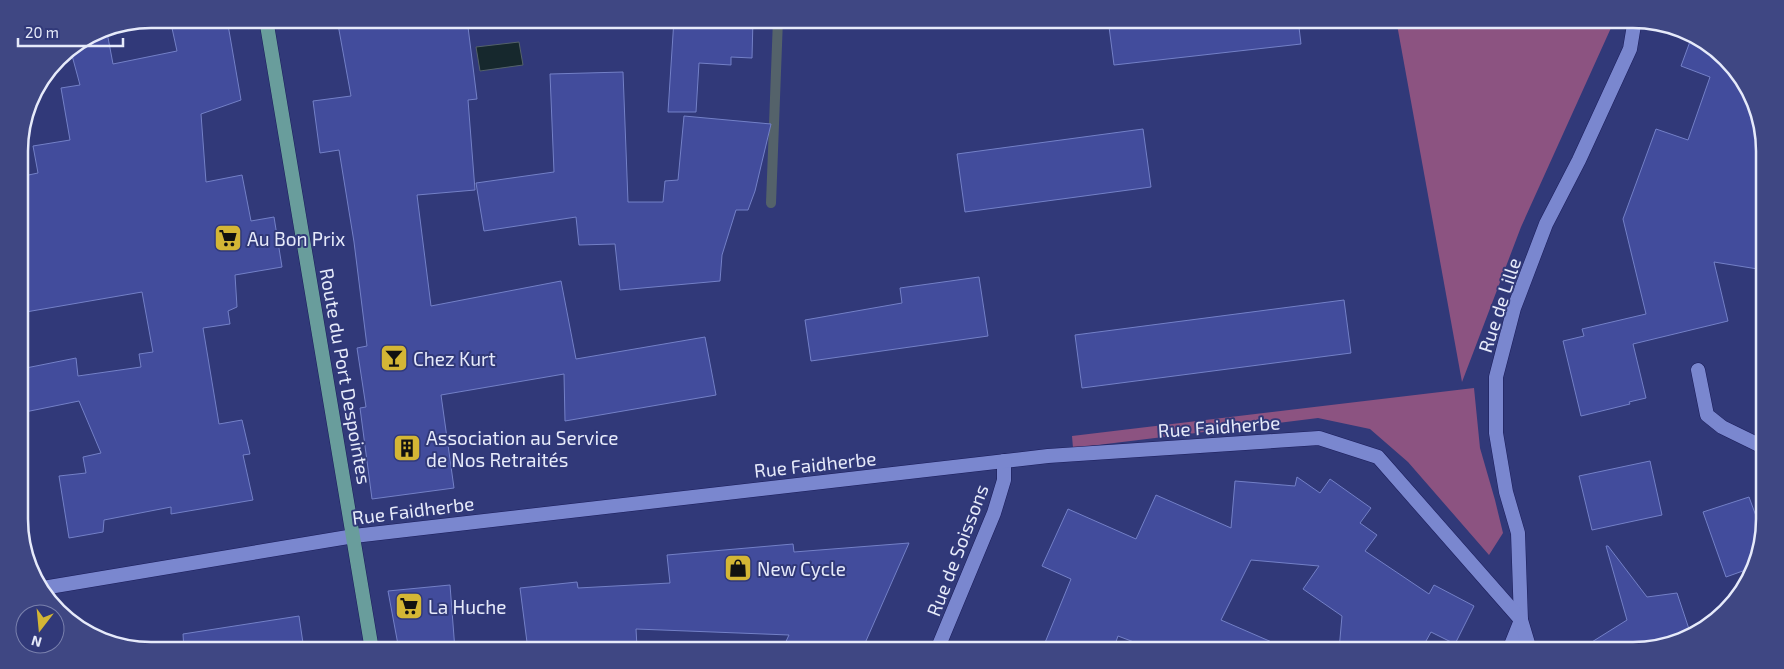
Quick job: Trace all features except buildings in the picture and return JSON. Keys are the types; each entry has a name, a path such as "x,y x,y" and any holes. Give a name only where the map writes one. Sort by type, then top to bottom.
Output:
{"main road":[{"name":"Route du Port Despointes","path":"268,28 371,642"}],"street":[{"name":"Rue de Lille","path":"1521,620 1518,533 1506,492 1496,433 1496,377 1514,308 1546,224 1630,49 1634,28"},
{"path":"1698,370 1708,415 1722,427 1756,444"},
{"name":"Rue Faidherbe","path":"48,587 354,536 1048,456 1319,438 1378,457 1521,620"},
{"name":"Rue de Soissons","path":"941,641 994,513 1004,480 1004,461"},
{"path":"1513,641 1521,620"},
{"path":"1521,620 1527,641"}],"shaded area":[{"path":"1398,28 1611,28 1521,227 1462,382"},
{"path":"519,42 523,65 480,71 476,47"},
{"path":"1474,388 1480,448 1503,533 1489,555 1408,462 1370,429 1318,418 1073,448 1072,436"}],"waterway":[{"path":"771,203 778,28"}],"place":[{"name":"Au Bon Prix","path":"228,238"},
{"name":"Chez Kurt","path":"394,358"},
{"name":"Association au Service de Nos Retraités","path":"407,448"},
{"name":"New Cycle","path":"738,568"},
{"name":"La Huche","path":"409,606"}]}
